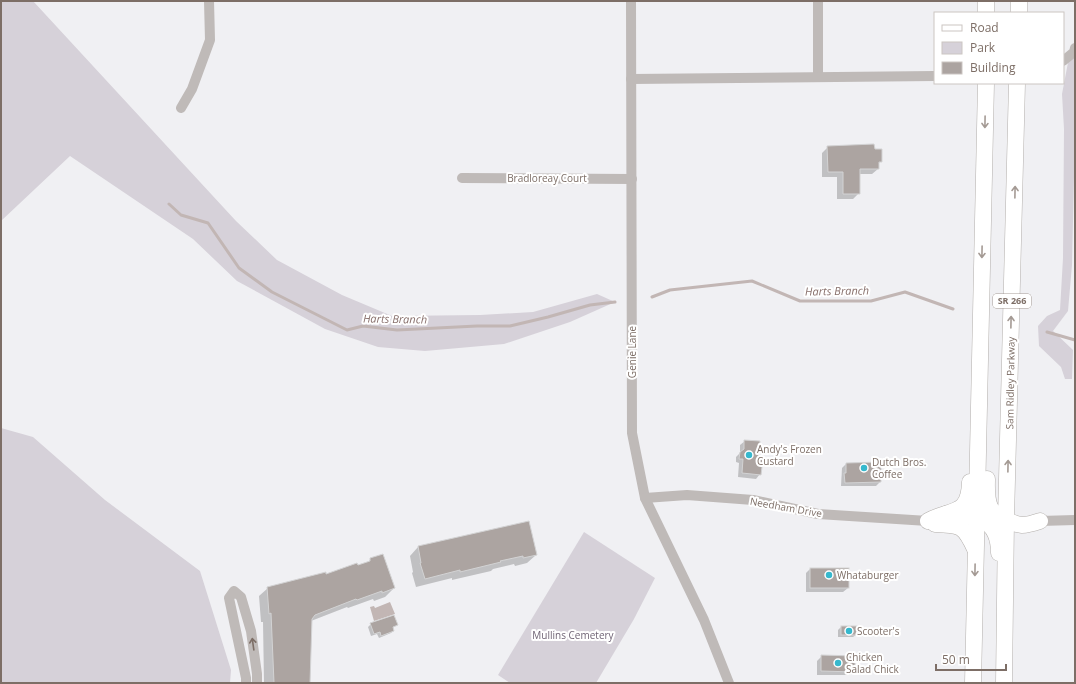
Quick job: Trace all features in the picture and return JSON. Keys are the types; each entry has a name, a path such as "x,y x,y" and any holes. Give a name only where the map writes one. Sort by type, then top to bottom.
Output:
{"main road":[{"path":"986,1 986,12"},
{"path":"1019,1 1019,12"},
{"name":"SR 266","path":"973,683 986,84"},
{"name":"Sam Ridley Parkway","path":"1004,677 1006,519 1017,84"},
{"path":"928,521 936,516 955,512 961,508 966,502 970,493 974,370 980,357"},
{"path":"980,357 987,372 987,496 990,506 994,513 1020,525 1028,525 1040,521"},
{"path":"1007,495 1015,511 1021,516 1040,521"},
{"path":"946,514 966,515 987,521 992,526 999,542 998,666 1004,677"},
{"path":"928,521 935,524 951,524 962,528 970,537 976,552"}],"street":[{"path":"181,108 192,90 210,40 209,1"},
{"name":"Genie Lane","path":"631,1 632,433 644,498 704,620 729,683"},
{"path":"818,1 818,78"},
{"path":"1064,60 1074,52 1075,48"},
{"path":"631,79 934,76"},
{"name":"Bradloreay Court","path":"462,178 632,179"},
{"name":"Needham Drive","path":"644,498 687,495 753,500 818,514 928,521"},
{"path":"1040,521 1075,520"},
{"path":"246,683 230,598 234,591 241,596 251,631 257,683"}],"green space":[{"path":"1,1 33,1 236,221 277,260 342,295 392,316 480,315 533,312 597,294 615,302 570,322 504,344 425,351 378,347 325,329 237,281 193,239 70,156 1,221"},
{"path":"1075,49 1072,265 1068,311 1053,331 1073,350 1072,379 1065,379 1061,367 1039,346 1038,326 1047,316 1060,310 1063,258 1064,129 1062,94 1070,52"},
{"path":"1,428 33,437 105,500 200,571 231,670 230,683 1,683"},
{"name":"Mullins Cemetery","path":"584,532 655,578 634,619 596,683 510,683 498,675"}],"shaded area":[{"path":"390,602 395,614 374,621 370,607 374,606 375,608"}],"building":[{"path":"874,144 875,149 882,149 882,162 879,162 879,169 860,169 860,194 843,194 843,172 828,172 827,146"},
{"name":"Andy's Frozen Custard","path":"744,440 760,441 758,459 763,459 761,475 742,473 743,459 739,459 740,452 744,449"},
{"name":"Dutch Bros. Coffee","path":"881,462 881,482 845,483 844,473 846,473 846,463"},
{"path":"529,521 537,555 523,558 523,556 425,579 420,563 418,546"},
{"path":"383,554 395,588 382,593 382,591 357,600 356,599 315,615 312,619 310,683 274,683 271,613 269,614 267,587 326,572 326,574 357,563 358,565 370,561 370,558"},
{"name":"Whataburger","path":"810,568 849,568 849,588 810,588"},
{"path":"394,615 398,625 393,627 394,631 381,636 380,632 374,634 370,623"},
{"name":"Scooter's","path":"841,626 857,626 857,635 841,635"},
{"name":"Chicken Salad Chick","path":"821,655 855,656 855,672 821,671"}],"waterway":[{"name":"Harts Branch","path":"169,204 181,215 208,223 239,268 272,292 347,330 363,326 397,330 510,326 590,305 615,302"},
{"name":"Harts Branch","path":"652,297 670,290 752,281 800,301 871,301 905,292 953,309"},
{"name":"Harts Branch","path":"1047,332 1075,340"}],"place":[{"name":"Andy's Frozen Custard","path":"749,455"},
{"name":"Dutch Bros. Coffee","path":"864,468"},
{"name":"Whataburger","path":"829,575"},
{"name":"Scooter's","path":"849,631"},
{"name":"Chicken Salad Chick","path":"838,663"}]}
